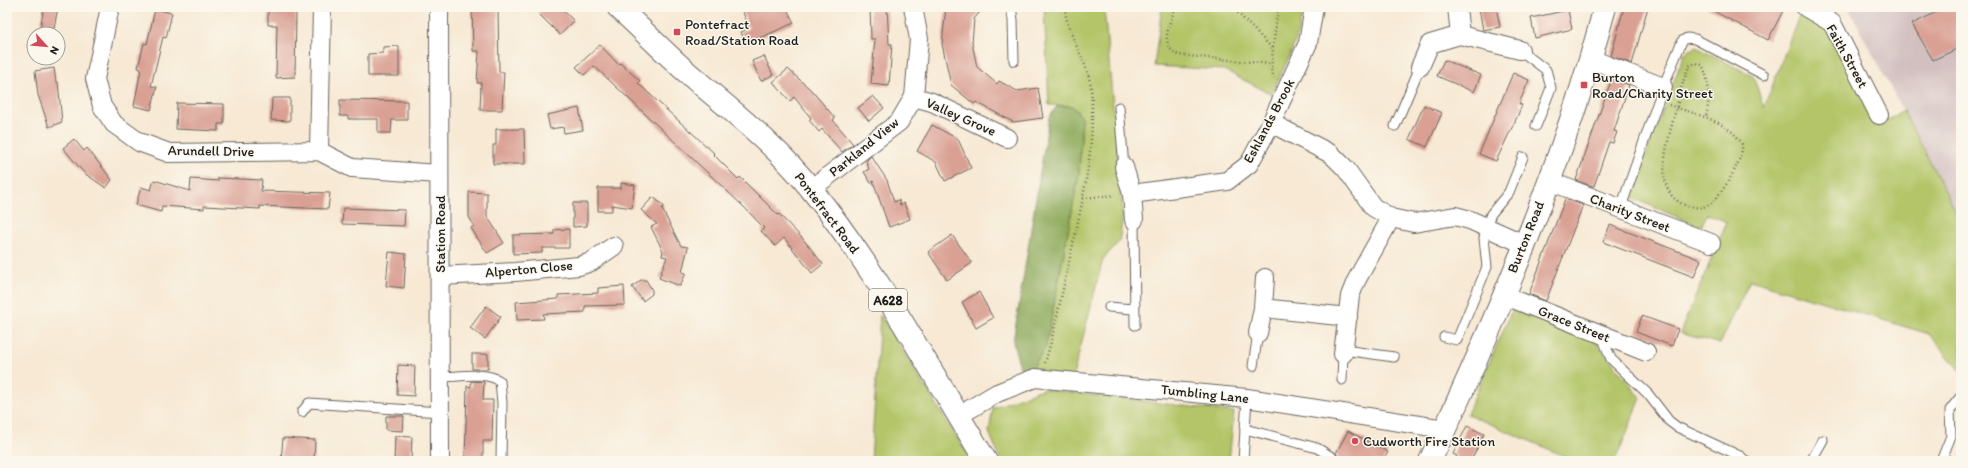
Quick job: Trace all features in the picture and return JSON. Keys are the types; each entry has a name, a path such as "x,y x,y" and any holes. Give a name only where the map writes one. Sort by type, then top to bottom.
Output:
{"main road":[{"name":"Pontefract Road","path":"618,7 681,67 754,128 783,157 811,189 858,253 905,327 957,417 986,461"},
{"name":"Burton Road","path":"1430,461 1503,295 1549,181 1591,59 1605,7"}],"street":[{"name":"Arundell Drive","path":"110,7 96,79 102,106 114,124 139,142 169,153 319,151 352,168 439,174"},
{"path":"319,151 322,7"},
{"name":"Station Road","path":"439,7 440,461"},
{"name":"Parkland View","path":"811,189 899,122 914,97 919,39 913,7"},
{"name":"Eshlands Brook","path":"1132,194 1227,181 1249,164 1271,123 1308,43 1314,7"},
{"path":"1457,7 1460,35"},
{"name":"Faith Street","path":"1805,7 1832,23 1879,115"},
{"path":"1420,67 1430,44 1460,35 1520,50"},
{"path":"1591,59 1661,94"},
{"name":"Valley Grove","path":"914,97 932,102 1007,138"},
{"path":"1271,123 1331,154 1346,169 1373,207 1391,218 1414,223 1455,216 1470,220 1524,244"},
{"path":"1124,167 1132,194 1134,220"},
{"name":"Charity Street","path":"1549,181 1620,210 1711,243"},
{"path":"1344,352 1350,296 1356,281 1391,218"},
{"name":"Alperton Close","path":"440,276 515,272 579,266 591,262 614,246"},
{"path":"1258,333 1263,308 1265,278"},
{"name":"Grace Street","path":"1503,295 1646,352"},
{"path":"1263,308 1348,317"},
{"name":"Tumbling Lane","path":"970,409 996,393 1035,378 1248,398 1445,429"}],"lane":[{"path":"1011,7 1013,20 1014,61"},
{"path":"1620,210 1661,94 1682,41 1687,38 1695,39 1764,75"},
{"path":"1520,50 1546,70 1551,88 1536,126"},
{"path":"1395,126 1420,67"},
{"path":"1119,107 1124,167"},
{"path":"1444,337 1457,340 1487,267 1484,238 1486,227 1491,214 1509,192 1523,156"},
{"path":"1134,220 1133,309 1135,325"},
{"path":"1109,308 1133,309"},
{"path":"1253,366 1258,333"},
{"path":"1606,337 1605,344 1611,359 1648,394 1669,421 1677,427 1740,456 1746,461"},
{"path":"1342,380 1344,352 1394,357"},
{"path":"440,377 485,376 500,381 502,403 501,461"},
{"path":"1941,461 1951,436 1950,410 1961,396"},
{"path":"1243,461 1248,398"},
{"path":"302,412 309,403 440,412"},
{"path":"1245,429 1317,448 1332,456"},
{"path":"1812,461 1823,440"}],"path":[{"path":"1041,379 1049,350 1087,180 1092,135 1091,86 1086,64 1071,31 1065,7"},
{"path":"1175,7 1166,38 1167,45 1171,51 1178,55 1272,64"},
{"path":"1232,7 1273,49"},
{"path":"1278,7 1271,70 1273,78 1288,86"},
{"path":"1661,94 1677,108 1706,116 1720,124 1741,142 1743,149 1740,159 1716,198 1710,204 1697,207 1680,203 1667,189 1664,180 1666,155 1677,108 1681,85 1689,66 1696,64 1702,65 1706,72 1709,92 1706,116"},
{"path":"1083,198 1132,194"}],"shaded area":[{"path":"1848,7 1961,7 1961,217 1956,212"}],"green space":[{"path":"1044,7 1104,7 1123,216 1119,242 1103,259 1073,376 1033,376 1033,367 1046,346 1079,174 1082,117 1072,106 1049,105"},
{"path":"1162,7 1303,7 1295,42 1271,94 1224,70 1154,66"},
{"path":"1800,13 1829,28 1879,126 1903,110 1956,212 1961,217 1961,372 1929,334 1750,280 1720,344 1680,333 1727,222 1707,214 1701,227 1630,197 1685,52 1696,47 1753,76 1764,108"},
{"path":"1057,106 1072,106 1082,117 1079,174 1046,346 1033,367 1020,368 1013,342 1049,117"},
{"path":"1513,308 1595,341 1641,398 1615,461 1576,461 1467,414"},
{"path":"880,315 972,461 871,461"},
{"path":"1042,389 1234,412 1229,461 1001,461 989,432 993,408"}],"building":[{"path":"44,7 58,7 54,26 40,26"},
{"path":"268,7 285,7 285,11 296,11 295,77 276,78 277,25 268,25"},
{"path":"472,7 498,7 499,72 504,72 502,110 480,110 481,83 477,83 479,51 473,51"},
{"path":"544,7 560,7 574,21 560,35 538,13"},
{"path":"741,7 786,7 794,23 746,44 741,32 749,28"},
{"path":"870,7 887,7 889,44 892,44 889,86 871,84 875,39 871,39"},
{"path":"946,7 984,7 974,19 972,43 977,67 997,84 999,81 1017,91 1038,88 1043,118 1013,122 976,102 974,104 951,85 942,44"},
{"path":"1496,7 1500,27 1483,30 1479,8"},
{"path":"1624,7 1648,7 1632,64 1611,56"},
{"path":"1706,7 1785,7 1768,40"},
{"path":"1937,7 1961,7 1961,47 1933,60 1912,24 1939,11"},
{"path":"155,9 172,13 166,38 163,37 151,86 157,87 151,110 134,106 141,69 138,68 144,43 147,44"},
{"path":"1568,10 1572,29 1535,38 1531,18"},
{"path":"600,45 618,64 620,63 640,81 638,83 714,153 713,154 738,179 740,177 778,215 779,214 803,239 823,264 812,273 784,238 775,246 761,231 764,228 743,206 594,66 584,75 576,67"},
{"path":"399,46 399,76 368,76 368,54 383,53 383,47"},
{"path":"764,56 773,75 761,81 752,61"},
{"path":"1444,60 1481,75 1474,92 1437,76"},
{"path":"54,68 56,82 58,82 62,122 49,127 38,95 35,71"},
{"path":"788,69 811,90 835,118 833,120 853,144 842,152 822,129 819,132 809,120 811,118 794,97 790,101 773,82"},
{"path":"1513,73 1529,80 1519,104 1522,105 1496,161 1479,154"},
{"path":"1612,78 1629,85 1614,131 1617,132 1613,143 1609,142 1594,186 1591,186 1576,180"},
{"path":"873,96 884,108 869,121 858,108"},
{"path":"272,98 290,98 290,121 271,120"},
{"path":"340,100 407,101 407,120 392,120 391,133 378,133 378,119 348,119 348,116 340,116"},
{"path":"177,103 224,104 224,124 218,124 218,131 176,129"},
{"path":"1424,105 1442,113 1427,147 1409,139"},
{"path":"579,108 583,130 564,133 563,127 550,129 547,115"},
{"path":"932,125 958,139 971,168 945,181 936,162 917,151"},
{"path":"496,129 524,129 525,164 493,164 493,145 496,145"},
{"path":"74,139 84,151 87,148 112,180 106,188 84,173 63,148"},
{"path":"871,156 887,180 894,202 899,200 900,205 904,203 910,219 889,227 873,181 871,183 864,172 869,169 866,161"},
{"path":"218,178 262,180 261,191 330,193 328,209 260,206 260,209 204,206 204,209 162,206 161,212 136,205 141,187 151,190 154,180 190,191 191,179 218,181"},
{"path":"621,183 635,185 632,208 612,205 612,211 598,211 598,188 621,188"},
{"path":"469,192 487,193 487,216 504,243 487,253 471,228 474,226 469,217"},
{"path":"653,197 664,206 662,209 681,246 688,247 682,272 686,273 680,286 659,278 667,257 662,256 663,251 651,227 657,224 641,210"},
{"path":"1565,199 1583,205 1546,301 1529,294"},
{"path":"573,203 587,203 587,226 573,227"},
{"path":"343,208 405,210 404,226 342,224"},
{"path":"1610,225 1701,260 1694,277 1603,242"},
{"path":"569,229 569,248 542,248 542,253 513,254 513,235 554,234 554,230"},
{"path":"952,235 972,263 947,280 928,252"},
{"path":"389,252 406,254 404,288 386,286"},
{"path":"641,280 646,280 652,290 652,294 643,301 632,287"},
{"path":"624,286 625,305 585,306 585,312 543,314 544,319 517,320 516,302 558,299 558,295 598,293 598,288"},
{"path":"979,292 993,318 976,328 962,302"},
{"path":"486,306 501,317 485,339 470,328"},
{"path":"1642,316 1678,329 1672,346 1636,332"},
{"path":"472,354 488,354 488,369 472,369"},
{"path":"398,365 415,366 414,396 397,395"},
{"path":"471,381 484,382 483,400 493,400 492,441 483,441 483,461 465,461 467,386 471,387"},
{"path":"386,416 404,416 403,431 386,430"},
{"path":"1467,426 1484,434 1471,461 1454,461 1457,456 1453,454"},
{"name":"Cudworth Fire Station","path":"1348,431 1388,452 1383,461 1336,461 1338,457 1336,453"},
{"path":"395,436 412,437 411,461 394,461"},
{"path":"283,438 315,440 314,461 281,461"}],"place":[{"name":"Pontefract Road/Station Road","path":"677,32"},
{"name":"Burton Road/Charity Street","path":"1584,85"},
{"name":"Cudworth Fire Station","path":"1355,441"}]}
